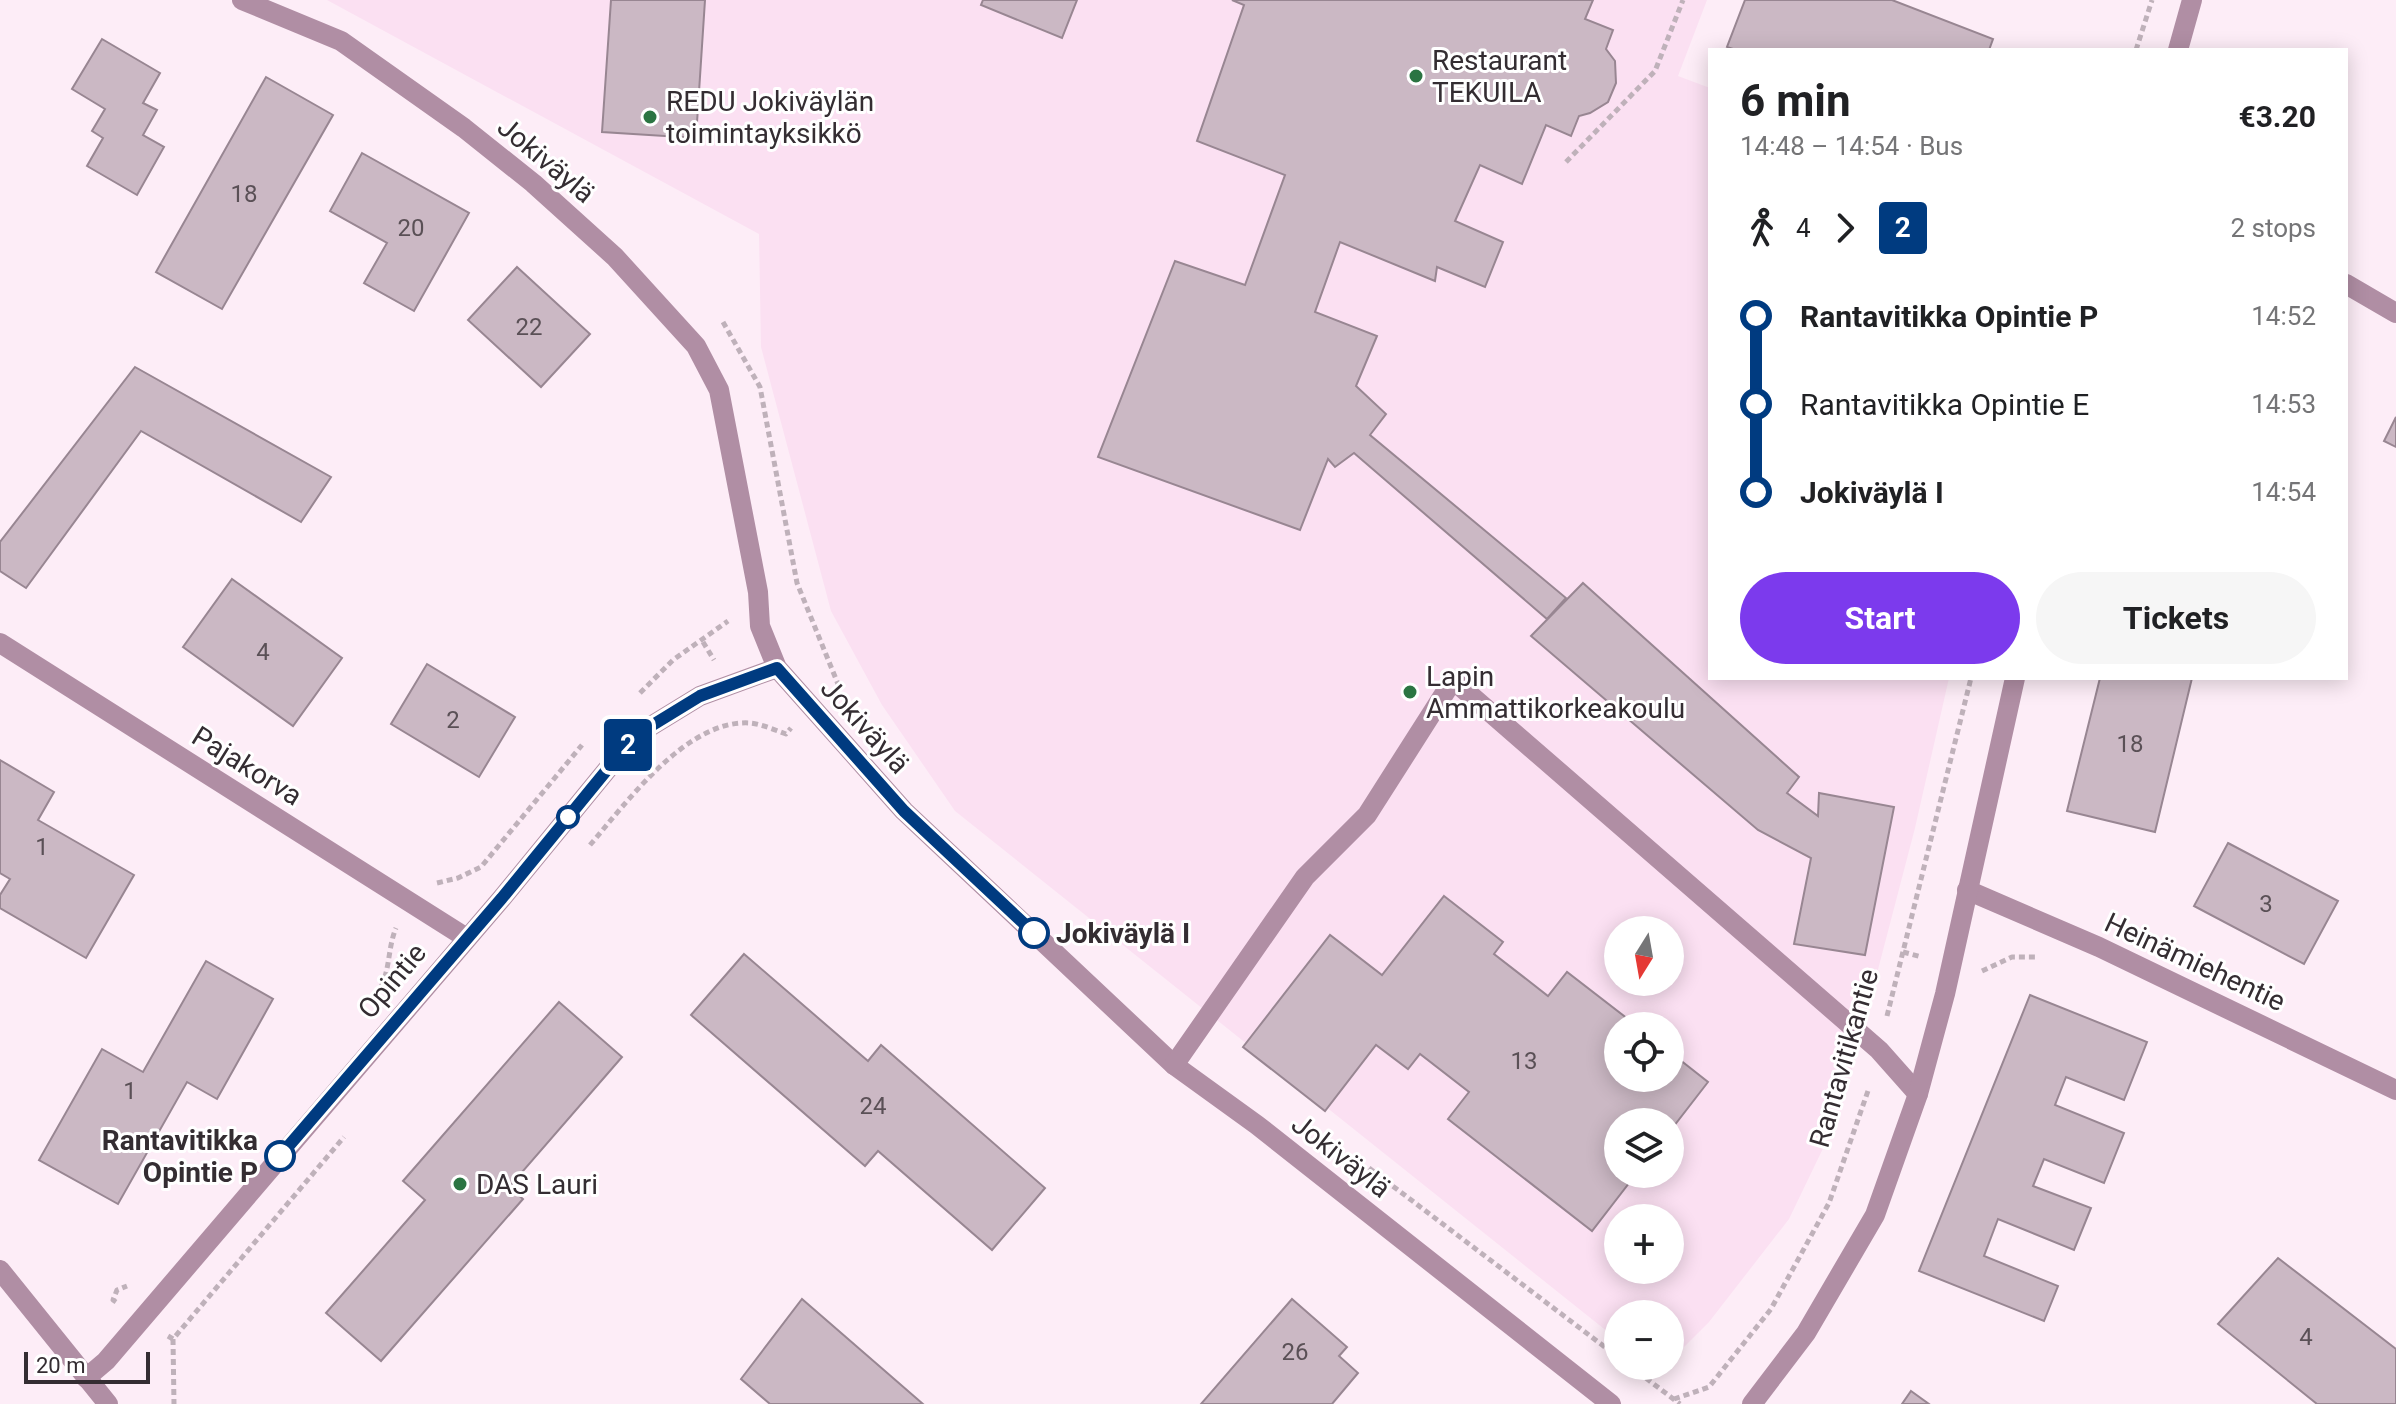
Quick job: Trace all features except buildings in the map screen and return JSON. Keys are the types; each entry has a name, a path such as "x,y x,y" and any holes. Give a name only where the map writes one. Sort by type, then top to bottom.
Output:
{"street":[{"name":"Jokiväylä","path":"242,0 341,41 464,128 533,183 615,257 696,346 719,390 758,592 760,626 777,668 904,811 1174,1065 1257,1125 1611,1404"},
{"path":"2179,48 2192,0"},
{"path":"2348,285 2396,313"},
{"name":"Pajakorva","path":"0,643 465,937"},
{"name":"Opintie","path":"86,1378 106,1361 465,937 502,898 624,749 651,726 700,696 777,668"},
{"path":"1174,1065 1305,877 1367,815 1453,680 1879,1050 1918,1094"},
{"path":"1752,1404 1806,1333 1875,1215 1918,1094 1951,964 2015,680"},
{"name":"Heinämiehentie","path":"1967,890 2099,947 2396,1090"},
{"path":"0,1270 108,1404"}],"path":[{"path":"1566,162 1655,71 1683,0"},
{"path":"2137,48 2152,0"},
{"path":"723,322 760,387 797,583 834,679 843,691"},
{"name":"Rantavitikantie","path":"1672,1402 1709,1387 1771,1309 1829,1203 1879,1050 1971,680"},
{"path":"1903,952 1984,972 2012,957 2043,957"},
{"path":"1367,1167 1604,1346"},
{"path":"173,1339 174,1404"},
{"path":"1646,1380 1672,1402 1680,1404"}],"shaded area":[{"name":"Lapin Ammattikorkeakoulu","path":"327,0 1707,0 1678,76 1708,87 1708,680 1949,680 1915,828 1841,1111 1789,1219 1709,1322 1684,1347 1684,1300 1604,1300 1604,1329 955,811 882,705 831,611 761,347 759,234"}],"bus line":[{"name":"2","path":"280,1156 465,937 502,898 624,749 671,712 700,696 777,668 809,708 904,811 1034,933"}],"place":[{"name":"Restaurant TEKUILA","path":"1416,76"},
{"name":"REDU Jokiväylän toimintayksikkö","path":"650,117"},
{"name":"Lapin Ammattikorkeakoulu","path":"1410,692"},
{"name":"Jokiväylä I","path":"1034,933"},
{"name":"Rantavitikka Opintie P","path":"280,1156"},
{"name":"DAS Lauri","path":"460,1184"}]}
